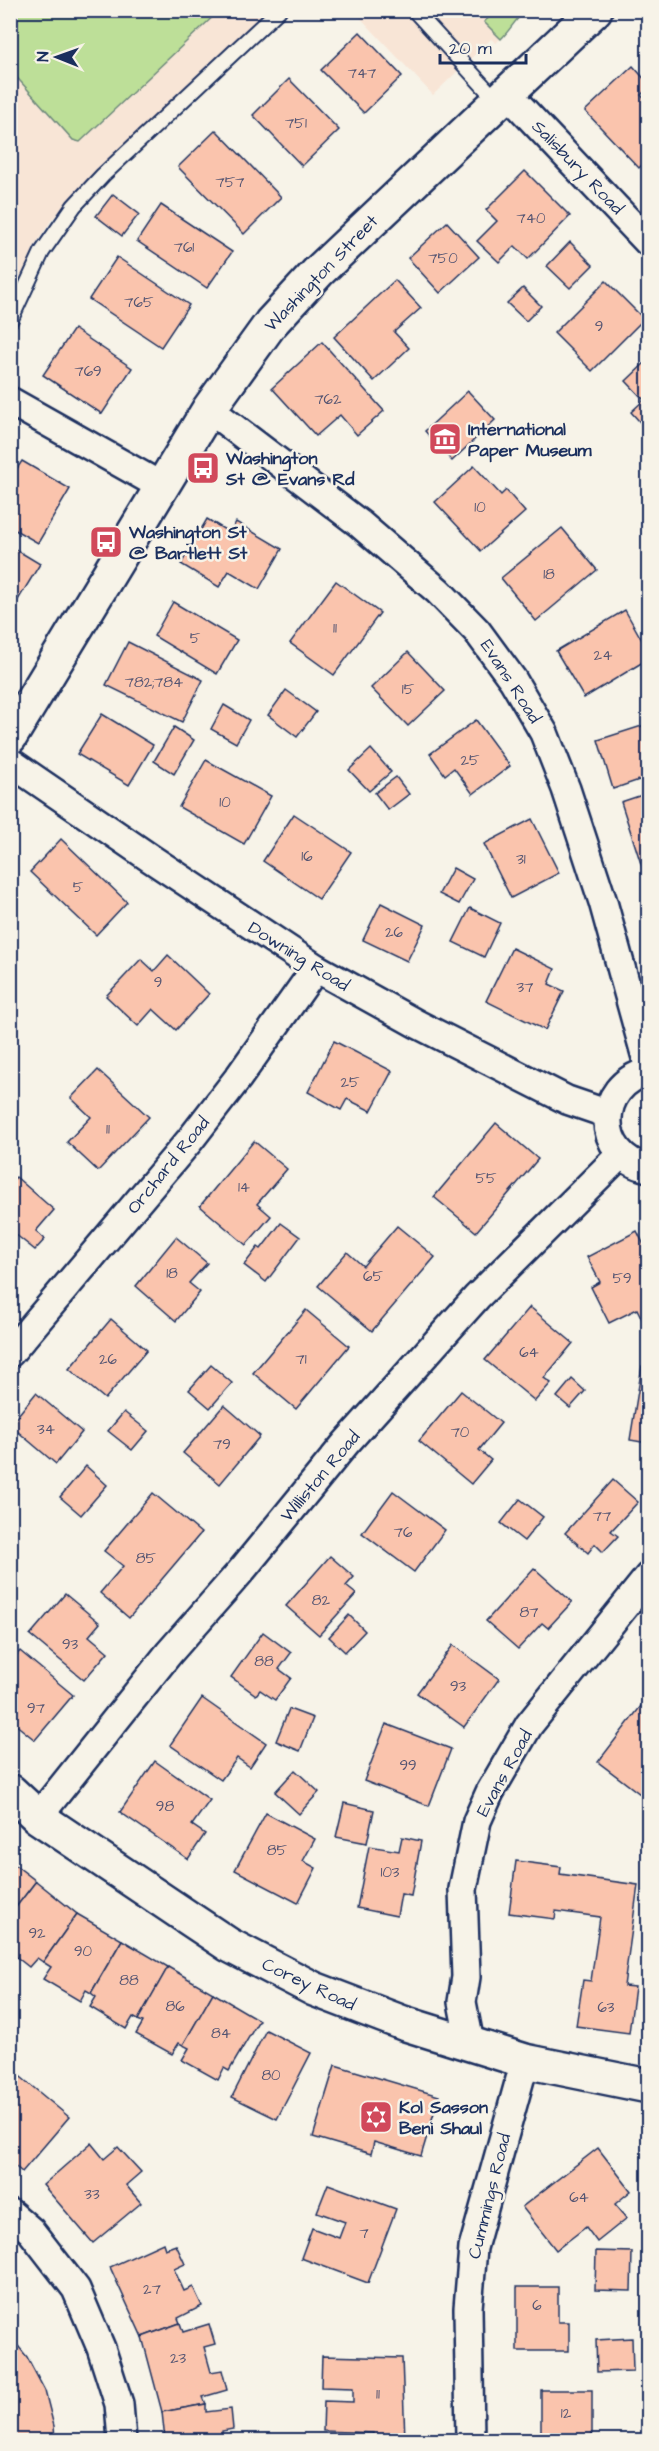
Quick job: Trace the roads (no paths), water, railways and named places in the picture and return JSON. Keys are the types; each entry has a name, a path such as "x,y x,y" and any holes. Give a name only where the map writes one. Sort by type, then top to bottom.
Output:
{"main road":[{"name":"Washington Street","path":"10,736 208,409 261,335 298,292 595,10"},
{"name":"Corey Road","path":"10,1791 38,1816 212,1934 314,1989 358,2007 525,2061 648,2086"}],"street":[{"name":"Salisbury Road","path":"502,98 648,242"},
{"path":"10,401 161,486"},
{"name":"Evans Road","path":"208,409 351,517 438,591 477,631 513,680 544,733 566,789 606,914 648,1065"},
{"name":"Downing Road","path":"10,762 316,968 417,1024 545,1089 577,1104 608,1114"},
{"name":"Orchard Road","path":"10,1353 190,1140 316,968"},
{"path":"648,1072 640,1074 622,1086 610,1103 608,1114 610,1135 621,1154 648,1168"},
{"name":"Williston Road","path":"38,1816 169,1653 242,1570 346,1443 477,1297 621,1154"},
{"name":"Evans Road","path":"470,2043 462,2001 466,1977 463,1889 477,1821 494,1784 529,1725 648,1577"},
{"name":"Cummings Road","path":"470,2440 468,2308 473,2248 525,2061"},
{"path":"10,2213 73,2273 76,2289 101,2348 119,2404 122,2440"}],"lane":[{"path":"10,321 42,252 74,206 279,10"},
{"path":"414,10 502,98"}],"place":[{"name":"International Paper Museum","path":"445,439"},
{"name":"Washington St @ Evans Rd","path":"203,468"},
{"name":"Washington St @ Bartlett St","path":"106,542"},
{"name":"Kol Sasson Beni Shaul","path":"376,2117"}]}
